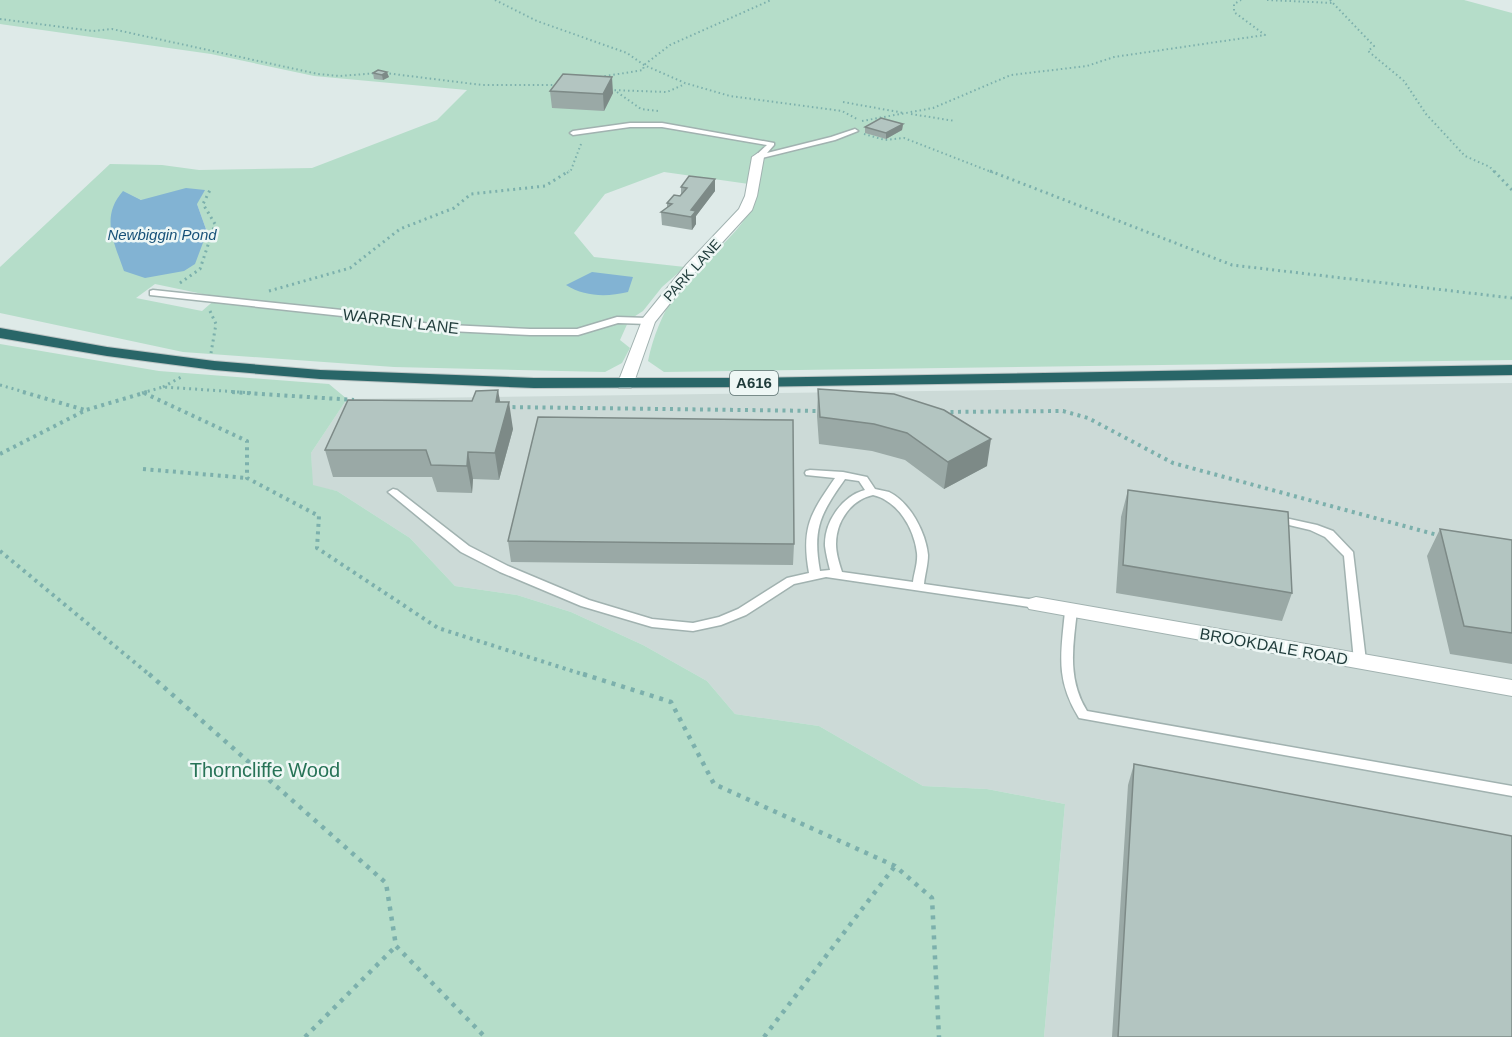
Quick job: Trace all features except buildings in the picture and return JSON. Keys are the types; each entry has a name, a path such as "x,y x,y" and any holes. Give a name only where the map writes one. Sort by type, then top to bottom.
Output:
{"highway":[{"name":"A616","path":"0,333 70,347 221,368 441,382 625,385 1512,370"}],"street":[{"name":"PARK LANE","path":"625,385 648,321 691,268 745,210 752,196 758,157"},
{"name":"BROOKDALE ROAD","path":"1036,604 1512,688"}],"lane":[{"path":"573,134 630,125 662,125 772,144 758,157"},
{"path":"758,157 833,139 855,131"},
{"name":"WARREN LANE","path":"153,293 342,314 430,327 578,332 617,320 648,321"},
{"path":"810,472 862,479 871,491"},
{"path":"815,574 810,547 811,530 824,502 843,475"},
{"path":"837,574 830,538 835,524 849,503 860,494 871,491 886,494 895,502 909,518 918,535 922,555 918,585"},
{"path":"393,492 465,549 504,569 585,603 652,623 693,627 721,621 742,612 791,581 815,574 837,574 1036,604"},
{"path":"1268,517 1313,527 1329,534 1349,555 1360,661"},
{"path":"1071,611 1066,681 1072,700 1083,715 1512,790"}],"path":[{"path":"495,0 537,21 627,53 644,65 685,83 730,96 842,111 861,121 933,108 986,88 1011,75 1068,69 1114,57 1265,34 1234,12 1234,4 1241,0"},
{"path":"599,77 643,70 644,65 669,45 771,0"},
{"path":"1267,0 1333,3"},
{"path":"1330,0 1374,46 1368,51 1404,81 1426,114 1465,156 1490,167 1512,190"},
{"path":"0,19 93,31 111,29 318,74 340,76 380,73 482,85 564,85"},
{"path":"605,90 667,92 685,83"},
{"path":"615,91 641,109 662,112"},
{"path":"843,102 955,121"},
{"path":"855,131 885,140 904,138 1232,265 1512,298"},
{"path":"263,293 350,268 400,229 454,208 471,194 545,186 571,170 582,146 573,134"},
{"path":"165,295 200,268 215,224 203,204 210,190"},
{"path":"0,385 86,410"},
{"path":"0,454 86,410 163,387 362,400"},
{"path":"144,393 247,441 247,478"},
{"path":"502,407 831,412"},
{"path":"934,412 1063,411 1088,418 1173,463 1443,537"},
{"path":"143,469 247,478 319,516 317,548 438,628 671,702 714,783 895,866 932,898 939,1037"},
{"path":"0,551 151,676 386,884 396,946 485,1037"},
{"path":"764,1037 895,866"},
{"path":"305,1037 396,946"}],"shaded area":[{"path":"1512,383 1512,1037 1044,1037 1065,804 987,789 923,786 819,726 735,714 707,681 643,645 571,612 517,595 455,586 410,538 337,491 312,486 311,453 347,399"}],"green space":[{"path":"0,0 1464,0 1512,13 1512,360 664,372 648,361 662,317 686,281 738,228 748,214 755,200 756,185 664,172 605,194 574,233 594,257 685,267 662,287 643,311 629,320 620,340 630,348 622,363 605,372 394,367 183,352 0,313 0,267 110,164 162,165 199,170 312,168 437,120 467,90 314,76 211,54 0,24","holes":["142,200 197,204 207,232","155,284 217,297 202,311 136,298"]},
{"name":"Thorncliffe Wood","path":"0,344 159,371 329,384 347,399 311,453 313,485 337,491 410,538 455,586 517,595 571,612 643,645 707,681 735,714 819,726 923,786 987,789 1065,804 1044,1037 0,1037"}],"water":[{"name":"Newbiggin Pond","path":"186,188 205,190 197,204 207,232 195,264 184,271 145,278 124,271 111,230 112,210 123,191 141,200"},
{"path":"592,272 633,277 628,292 612,295 588,294 566,285"}]}
